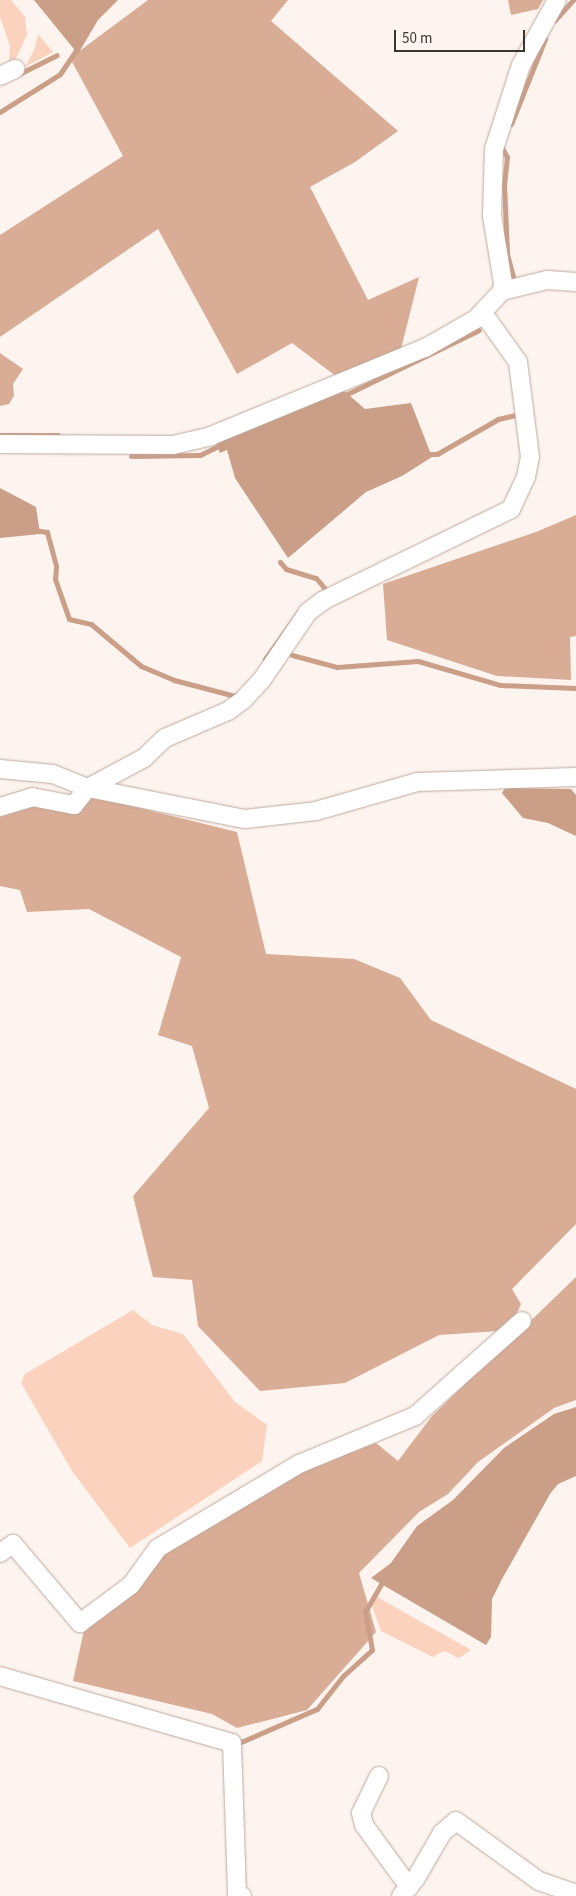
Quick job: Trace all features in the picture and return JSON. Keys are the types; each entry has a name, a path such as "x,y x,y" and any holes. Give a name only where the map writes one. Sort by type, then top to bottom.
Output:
{"street":[{"path":"502,291 491,186 494,149 521,66 557,0"},
{"path":"0,444 173,445 211,436 425,348 483,313 502,291 547,280 576,282"},
{"path":"0,807 32,797 74,804 88,788 144,758 165,738 228,711 243,700 262,681 308,612 324,600 511,509 520,494 530,457 518,362 483,313"},
{"path":"0,769 52,774 88,788 245,819 316,811 417,782 576,777"},
{"path":"0,1552 13,1544 80,1624 131,1585 158,1548 299,1464 415,1416 522,1321"},
{"path":"0,1676 232,1743 237,1893 242,1896"},
{"path":"379,1776 361,1813 364,1826 405,1892 442,1833 456,1821 539,1881 576,1894"}],"shaded area":[{"path":"0,0 11,0 25,17 27,35 16,58 9,63 10,46 0,17"},
{"path":"34,0 118,0 98,20 78,54"},
{"path":"148,0 288,0 271,21 398,131 355,162 310,187 368,300 419,277 398,361 349,386 292,343 237,374 158,229 0,337 0,235 123,156 70,58"},
{"path":"508,0 543,0 538,9 511,15"},
{"path":"38,34 53,52 25,67 35,48"},
{"path":"0,353 23,369 13,384 14,396 9,404 0,406"},
{"path":"343,390 365,409 411,403 432,457 402,476 366,492 288,558 235,478 227,450 220,453 216,443"},
{"path":"0,488 36,507 40,534 0,538"},
{"path":"576,515 576,636 570,637 571,680 497,676 387,640 383,584 536,532"},
{"path":"505,788 571,789 576,795 576,836 548,823 523,818 502,793"},
{"path":"91,796 237,832 266,954 354,959 400,978 431,1020 576,1089 576,1224 512,1289 521,1304 516,1315 499,1331 439,1335 345,1383 260,1391 198,1326 192,1280 153,1277 133,1196 209,1108 192,1046 158,1035 181,957 89,909 27,912 20,890 0,886 0,817 36,806 78,814"},
{"path":"576,1277 576,1400 554,1408 478,1462 448,1494 419,1512 359,1573 376,1632 307,1710 237,1728 212,1714 73,1681 84,1630 165,1552 286,1478 376,1443 398,1461 432,1416"},
{"path":"133,1310 152,1325 183,1334 235,1402 267,1425 262,1461 130,1548 72,1471 21,1383 25,1374"},
{"path":"576,1407 576,1476 558,1484 550,1494 502,1579 492,1599 491,1637 486,1645 371,1578 391,1563 417,1526 453,1500 504,1448 554,1414"},
{"path":"377,1597 471,1650 459,1658 444,1651 433,1657 381,1631 372,1606"}],"waterway":[{"path":"555,20 573,0"},
{"path":"511,124 545,39"},
{"path":"0,112 60,74 78,47"},
{"path":"19,74 57,55"},
{"path":"502,148 507,157 504,184 507,254 513,277"},
{"path":"341,397 479,330"},
{"path":"424,454 437,454 498,419 516,415"},
{"path":"0,435 58,435"},
{"path":"131,456 200,455 223,444"},
{"path":"34,530 47,532 56,566 55,579 69,619 91,624 141,666 174,680 235,696 239,693"},
{"path":"280,562 286,569 316,578 326,590 321,593"},
{"path":"265,659 298,613"},
{"path":"292,655 337,667 418,661 500,685 576,688"},
{"path":"241,1742 317,1709 343,1676 372,1650 365,1612 384,1579"}]}
